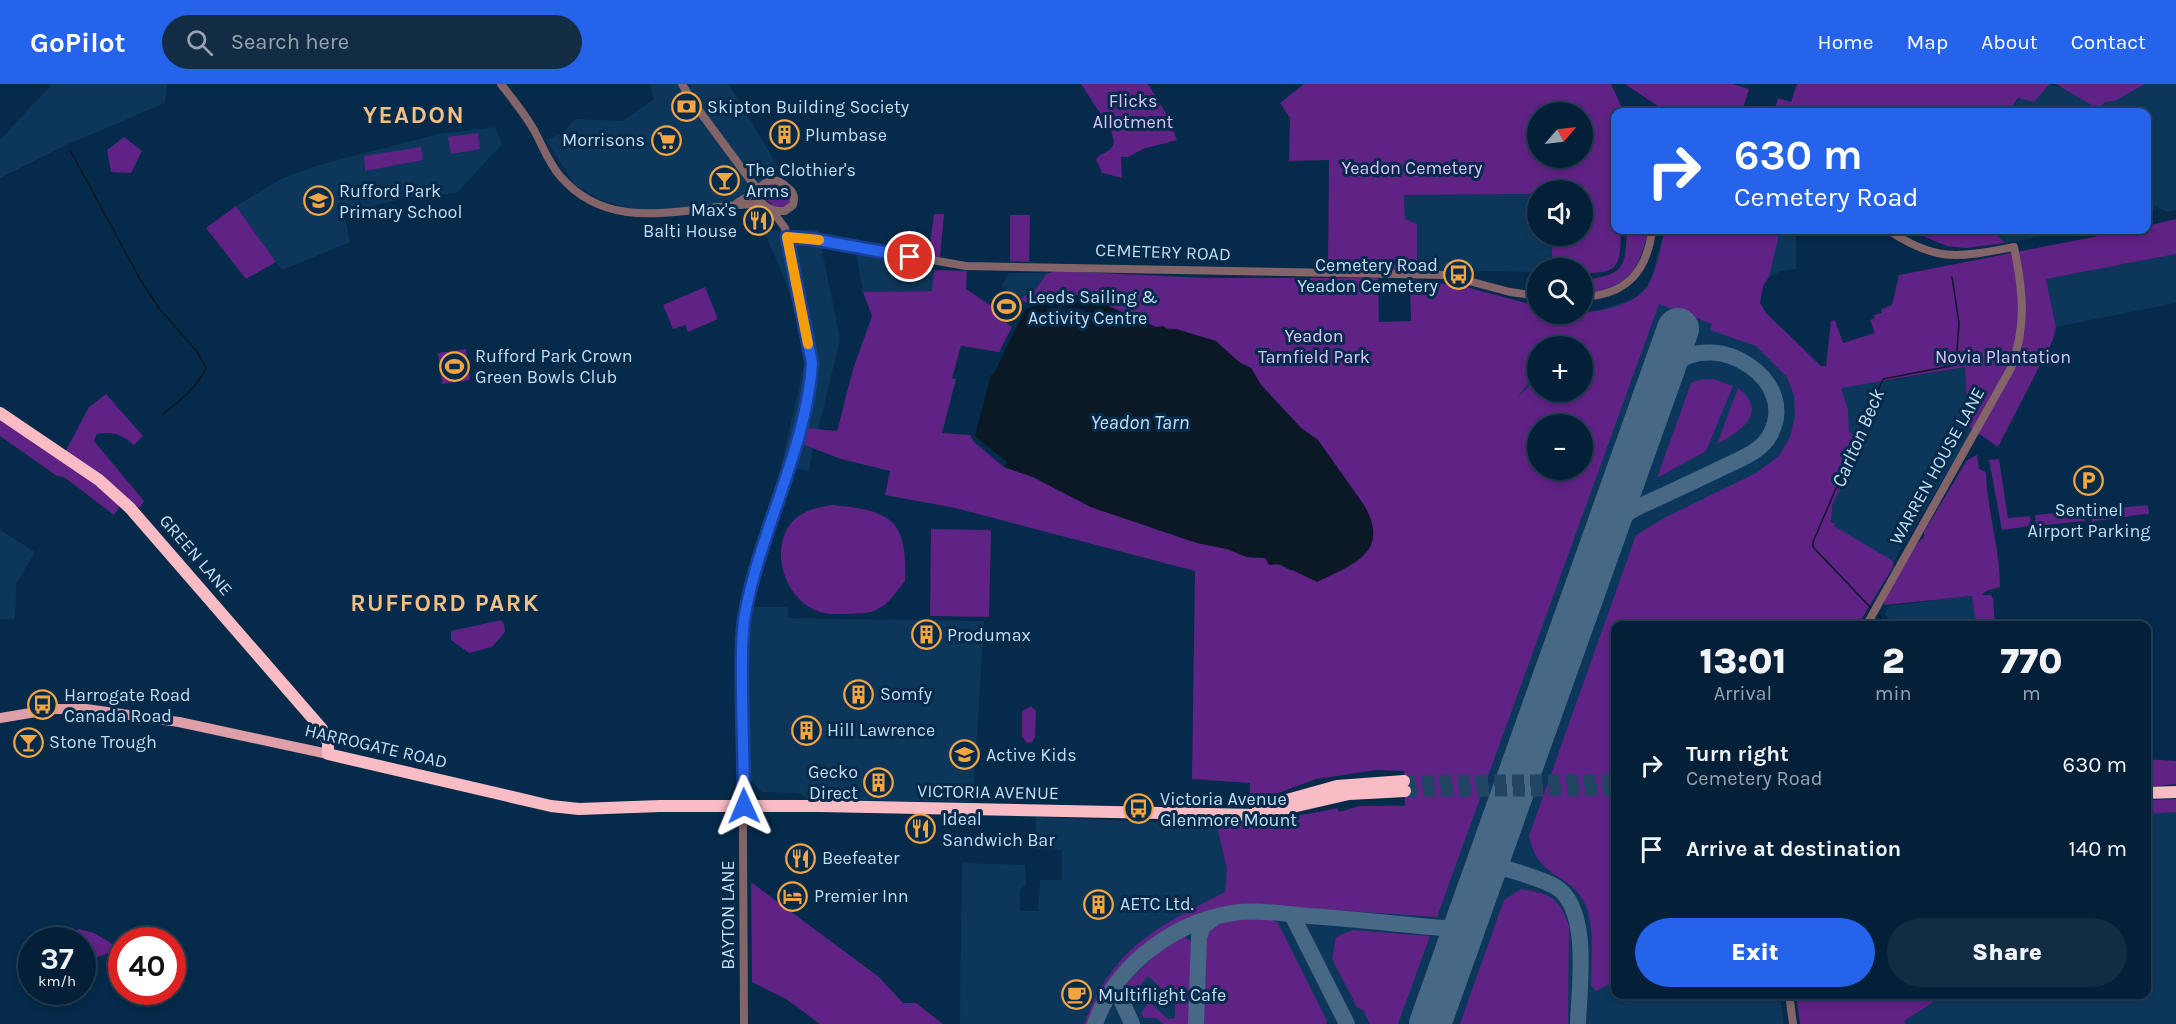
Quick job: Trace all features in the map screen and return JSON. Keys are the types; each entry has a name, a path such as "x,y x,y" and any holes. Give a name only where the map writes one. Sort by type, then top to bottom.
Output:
{"highway":[{"name":"GREEN LANE","path":"0,413 99,480 130,508 322,729 328,743 328,754"},
{"name":"HARROGATE ROAD","path":"328,754 568,808 744,806"},
{"name":"VICTORIA AVENUE","path":"744,806 1257,815 1288,810 1349,794 1404,786"},
{"path":"2151,793 2176,792"}],"main road":[{"name":"HARROGATE ROAD","path":"0,718 54,709 86,710 191,724 328,754"}],"street":[{"path":"501,84 529,122 559,175 592,203 615,211 638,214 735,204 762,204 779,212 791,208"},
{"path":"682,84 684,90 757,190 762,204"},
{"path":"735,204 757,190 765,181 778,181 793,193 795,200 786,232"},
{"path":"771,209 786,232"},
{"name":"CEMETERY ROAD","path":"786,232 812,239 961,265 1446,275 1527,294"},
{"name":"BAYTON LANE","path":"744,1024 742,664 744,615 762,547 796,441 811,379 812,363 786,232"},
{"path":"1593,296 1616,291 1634,277 1642,266 1651,234"},
{"name":"WARREN HOUSE LANE","path":"1868,621 2011,368 2019,347 2024,303 2014,247 1964,256 1945,256 1927,252 1895,234"},
{"path":"1790,999 1793,1024"}],"shaded area":[{"path":"52,84 167,84 165,103 71,143 0,178 0,140"},
{"path":"650,84 729,84 778,167 722,213 635,210 603,201 575,185 546,140 564,132 575,119 623,121 654,99"},
{"path":"2050,84 2105,102 2115,101 2145,84 2176,84 2176,210 2168,212 2156,207 2151,212 2151,108 2011,108 2019,98 2034,102"},
{"name":"Rufford Park Primary School","path":"495,127 502,144 457,193 416,196 344,212 350,242 282,270 236,206 283,178 319,165 438,134"},
{"path":"1527,194 1527,246 1552,246 1552,258 1527,258 1527,272 1417,270 1417,224 1405,219 1404,195"},
{"path":"818,230 840,339 818,431 806,428 802,444 813,448 809,471 781,466 806,357 787,285 764,231"},
{"path":"1664,234 1796,234 1796,269 1781,271 1769,277 1763,286 1760,303 1767,314 1821,366 1888,381 1965,367 1968,426 1972,430 1890,568 1640,621 1611,621 1611,999 1781,999 1784,1024 960,1024 962,863 1025,865 1026,884 1020,890 1020,911 1038,911 1040,880 1062,880 1062,850 1036,849 1036,817 1175,823 1201,827 1351,828 1359,806 1405,805 1404,771 1377,770 1500,417 1527,383 1527,402 1593,402 1593,336 1583,336 1583,324 1593,324 1593,311 1633,299 1649,285"},
{"path":"1996,234 2054,234 2005,243"},
{"path":"856,252 934,270 932,291 863,292"},
{"path":"2176,254 2176,303 2056,327 2046,279"},
{"path":"1009,273 1047,273 1026,303 1001,286"},
{"path":"0,530 35,552 16,584 15,620 0,619"},
{"path":"1981,595 1983,621 1891,621 1885,614 1889,606"},
{"path":"753,607 788,607 788,618 984,621 973,802 808,799 798,793 762,792 750,780 749,629"},
{"path":"2176,807 2176,1024 1906,1024 1904,1021 1931,1003 1931,999 2151,999 2151,809"}],"green space":[{"name":"Flicks Allotment","path":"1081,84 1148,84 1168,117 1177,140 1143,149 1128,157 1121,157 1122,178 1102,173 1096,160 1113,146 1114,142 1111,130"},
{"name":"Yeadon Cemetery","path":"1304,84 1611,84 1622,108 1611,108 1611,234 1621,234 1619,259 1611,269 1593,273 1593,258 1552,258 1552,246 1593,246 1593,180 1527,180 1527,194 1404,195 1405,219 1417,224 1417,270 1328,269 1329,160 1289,161 1290,118 1280,103"},
{"path":"1625,84 1733,84 1749,89 1743,108 1661,108"},
{"path":"1797,84 2050,84 2034,102 2018,98 2011,108 1775,108 1778,98 1791,102"},
{"path":"2056,84 2145,84 2115,101 2105,102 2096,108"},
{"path":"478,133 480,149 451,154 448,137"},
{"path":"124,137 142,151 131,173 111,172 107,150"},
{"path":"421,147 423,160 365,171 364,156"},
{"path":"768,184 774,184 789,194 790,202 785,207 777,208 762,197 761,191"},
{"path":"236,206 276,262 246,279 206,228"},
{"path":"934,214 944,214 940,258 932,256 929,251"},
{"path":"1010,215 1030,215 1029,262 1010,261"},
{"path":"2176,219 2176,254 2046,279 2056,327 2053,340 1998,447 1968,426 1965,367 1841,388 1848,410 1849,432 1862,438 1832,506 1831,522 1893,561 1893,567 1860,621 1611,621 1611,983 1596,991 1591,985 1592,935 1586,906 1572,887 1540,861 1533,851 1529,836 1636,535 1666,517 1756,473 1779,456 1790,437 1795,417 1794,396 1787,377 1756,346 1710,330 1712,324 1659,304 1437,917 1254,905 1223,907 1200,913 1159,934 1124,965 1110,983 1088,1024 1084,1024 1096,998 1123,958 1158,929 1225,892 1227,869 1217,826 1210,826 1211,821 1274,818 1337,808 1339,812 1359,806 1405,806 1404,771 1377,770 1316,779 1249,804 1250,783 1192,779 1195,571 955,508 885,495 890,471 841,459 802,444 806,428 837,431 853,369 872,316 863,292 932,291 934,270 967,271 966,289 993,307 993,314 1012,327 999,352 961,346 952,378 956,379 942,433 970,435 974,442 1004,467 1033,477 1091,507 1197,543 1227,549 1247,557 1265,558 1292,571 1337,466 1331,461 1318,440 1301,428 1261,385 1251,368 1176,329 1156,328 1090,298 1063,293 1063,298 1035,303 1029,299 1026,303 1021,300 1025,295 1030,298 1046,274 1055,271 1208,278 1378,278 1379,322 1411,321 1410,279 1466,287 1527,303 1527,324 1593,324 1593,312 1614,307 1641,294 1655,271 1664,234 1779,234 1760,303 1767,314 1821,366 1826,366 1831,321 1835,320 1843,343 1875,333 1870,320 1875,318 1874,315 1882,313 1881,309 1892,305 1899,275 2109,234 2151,234 2151,225"},
{"path":"1627,234 1647,234 1640,257 1629,276 1610,287 1593,292 1593,278 1614,272 1623,262"},
{"path":"1918,234 1996,234 2005,243 1966,248 1947,246"},
{"path":"705,287 718,319 688,332 685,325 673,329 663,305"},
{"name":"Rufford Park Crown Green Bowls Club","path":"466,349 470,380 442,384 438,353"},
{"path":"1713,379 1733,386 1706,451 1657,478 1691,383"},
{"path":"1738,388 1747,397 1751,405 1751,413 1742,427 1717,444"},
{"path":"106,394 143,436 134,445 122,436 108,433 97,434 94,441 144,501 140,508 65,452 89,407"},
{"path":"0,418 89,479 118,504 119,508 114,515 64,477 57,476 0,436"},
{"path":"1977,455 1979,469 1986,472 2000,587 1986,591 1982,595 1991,595 1993,598 1995,621 1975,621 1972,596 1885,605 1884,602 1915,545 1924,537 1924,532 1967,460"},
{"path":"1999,459 2008,518 2030,516 2031,526 2002,530 1989,460"},
{"path":"832,505 868,510 881,515 899,531 905,560 905,581 888,601 873,611 840,614 817,611 794,593 783,571 782,546 791,523 800,515 816,508"},
{"path":"2148,505 2149,514 2092,522 2091,510"},
{"path":"2084,510 2085,521 2036,526 2035,515"},
{"path":"931,529 991,530 989,617 930,616"},
{"path":"501,620 505,632 492,647 469,653 451,640 451,631"},
{"path":"1031,706 1036,711 1035,737 1032,742 1027,743 1022,737 1022,711"},
{"path":"2151,759 2176,761 2176,784 2151,787"},
{"path":"2176,799 2176,812 2151,814 2151,800"},
{"path":"751,882 879,977 903,1003 916,1003 943,1024 820,1024 786,999 752,982"},
{"path":"1521,889 1547,895 1558,903 1566,917 1569,927 1568,1024 1460,1024 1504,900"},
{"path":"1270,918 1278,923 1327,1021 1326,1024 1203,1024 1205,935 1217,924 1244,919"},
{"path":"1353,930 1430,936 1398,1024 1370,1024 1363,1010 1357,1007 1332,959 1336,937"},
{"path":"96,934 108,941 108,954 96,958"},
{"path":"1184,936 1191,942 1190,1024 1164,1024 1156,1018 1144,1018 1141,1013 1149,1002 1168,1019 1175,1018 1175,1001 1148,976 1129,998 1126,984 1160,950"},
{"path":"1797,999 1932,999 1932,1003 1904,1021 1906,1024 1800,1024"}],"water":[{"name":"Yeadon Tarn","path":"1063,293 1090,298 1156,327 1176,329 1216,341 1240,363 1251,368 1261,385 1301,428 1318,440 1364,505 1371,521 1373,535 1364,555 1343,570 1317,582 1280,564 1269,565 1265,558 1247,557 1227,549 1197,543 1091,507 1033,477 1004,467 1007,462 975,436 991,375 1025,310 1040,302 1058,301 1058,308 1050,308 1050,315 1085,316 1085,309 1062,308"}],"waterway":[{"path":"70,150 140,279 159,308 198,353 206,368 193,388 162,415"},
{"name":"Carlton Beck","path":"1872,609 1813,547 1813,542 1883,379 1956,365 1959,323 1952,277"},
{"name":"Carlton Beck","path":"1878,615 1883,621"}],"taxiway":[{"path":"1598,553 1612,528 1632,510 1741,459 1758,449 1770,435 1776,415 1774,396 1764,379 1750,366 1731,357 1712,353 1692,355 1672,366 1656,389"},
{"path":"1481,880 1492,870 1507,869 1496,856 1496,840"},
{"path":"1507,869 1556,887 1567,898 1574,913 1579,931 1581,971 1578,1024"},
{"path":"1451,965 1452,940 1442,928 1453,927 1460,922 1472,906"},
{"path":"1095,1024 1105,1002 1133,964 1172,935 1217,916 1240,912 1266,912 1442,928"},
{"path":"1289,914 1293,917 1347,1024"},
{"path":"1196,1024 1199,937 1203,926 1213,919"},
{"path":"1115,986 1132,1024"}],"runway":[{"path":"1430,1024 1678,329"}],"tunnel":[{"path":"1404,781 1611,780"},
{"path":"1405,791 1611,790"}],"slow traffic":[{"path":"808,344 787,237 819,240"}],"place":[{"name":"Skipton Building Society","path":"686,107"},
{"name":"Plumbase","path":"784,135"},
{"name":"Morrisons","path":"666,140"},
{"name":"The Clothier's Arms","path":"725,180"},
{"name":"Rufford Park Primary School","path":"318,201"},
{"name":"Max's Balti House","path":"758,220"},
{"name":"Cemetery Road Yeadon Cemetery","path":"1459,275"},
{"name":"Leeds Sailing & Activity Centre","path":"1007,307"},
{"name":"Rufford Park Crown Green Bowls Club","path":"454,366"},
{"name":"Sentinel Airport Parking","path":"2089,481"},
{"name":"Produmax","path":"926,635"},
{"name":"Somfy","path":"859,694"},
{"name":"Harrogate Road Canada Road","path":"43,705"},
{"name":"Hill Lawrence","path":"806,730"},
{"name":"Stone Trough","path":"28,742"},
{"name":"Active Kids","path":"965,755"},
{"name":"Gecko Direct","path":"879,782"},
{"name":"Victoria Avenue Glenmore Mount","path":"1139,809"},
{"name":"Ideal Sandwich Bar","path":"921,829"},
{"name":"Beefeater","path":"801,858"},
{"name":"Premier Inn","path":"793,896"},
{"name":"AETC Ltd.","path":"1099,904"},
{"name":"Multiflight Cafe","path":"1077,995"}],"district":[{"name":"YEADON","path":"414,115"},
{"name":"RUFFORD PARK","path":"445,603"}],"route":[{"path":"744,806 742,742 744,615 762,547 796,441 811,379 812,363 787,237 844,244 910,257"}],"park label":[{"name":"Yeadon Tarnfield Park","path":"1314,346"},
{"name":"Novia Plantation","path":"2003,357"}]}
